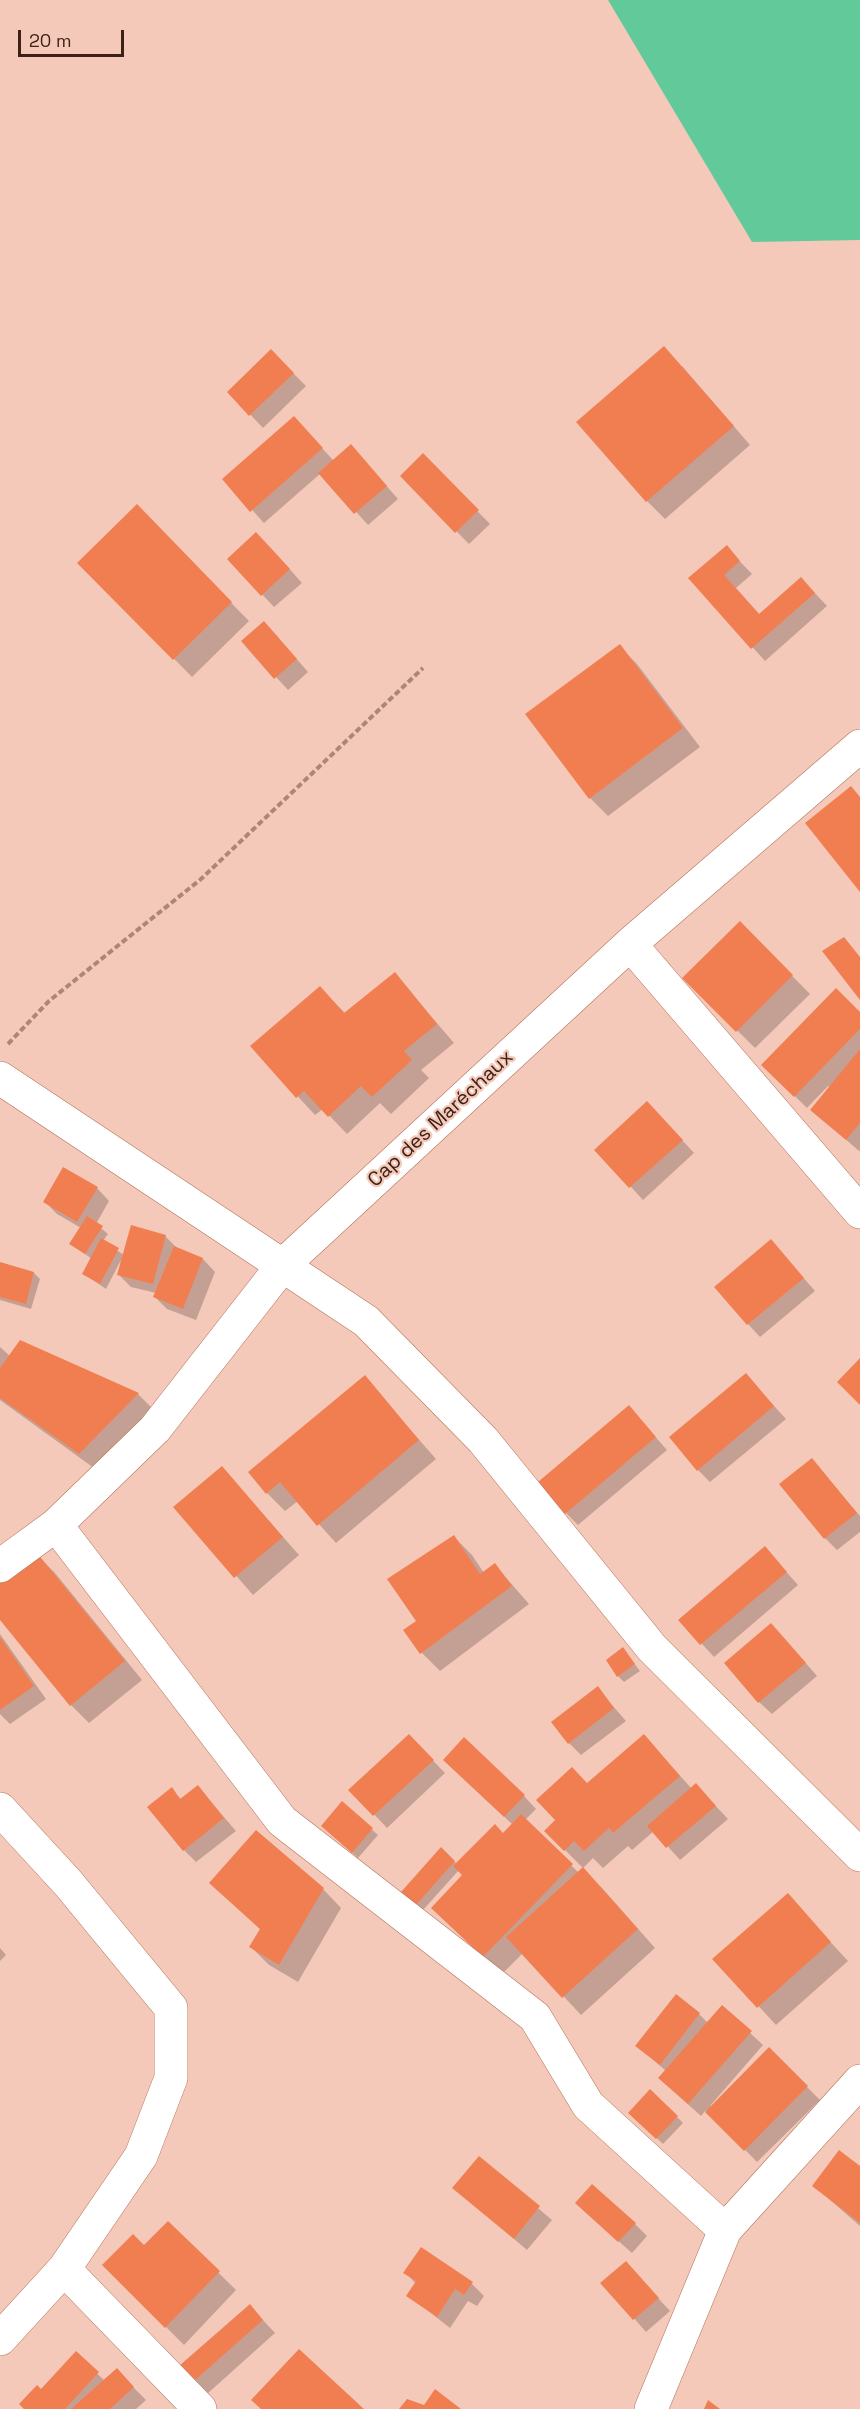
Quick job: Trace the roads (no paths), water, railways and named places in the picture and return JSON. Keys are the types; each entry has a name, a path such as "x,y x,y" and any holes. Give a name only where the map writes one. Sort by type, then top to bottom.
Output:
{"street":[{"name":"Cap des Maréchaux","path":"0,1566 56,1525 155,1429 283,1265 630,944 860,746"},
{"path":"630,944 860,1212"},
{"path":"0,1078 366,1321 483,1440 652,1648 860,1855"},
{"path":"56,1525 282,1821 535,2017 588,2105 725,2230"},
{"path":"0,1809 68,1883 171,2008 171,2078 141,2156 64,2269 0,2339"},
{"path":"651,2409 725,2230 860,2081"},
{"path":"64,2269 200,2409"}]}
